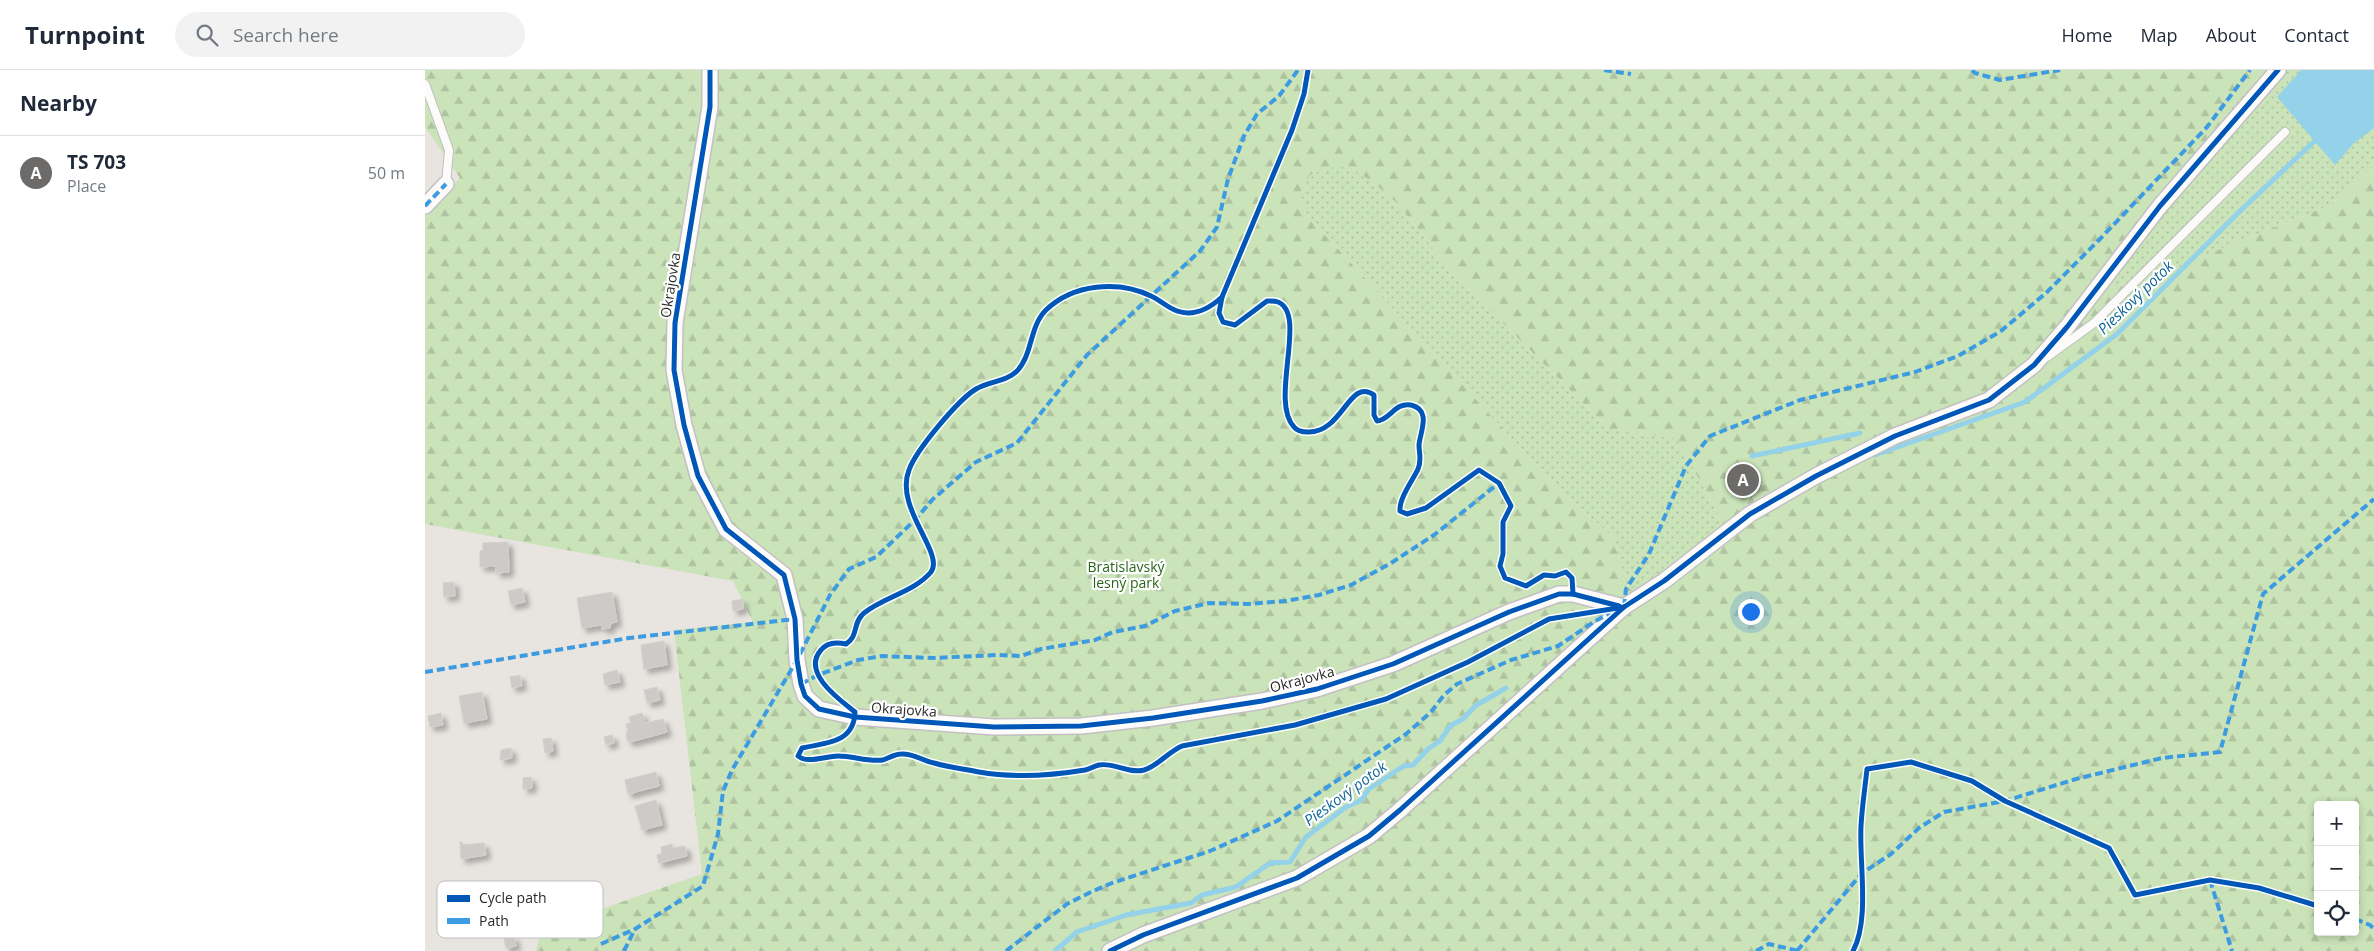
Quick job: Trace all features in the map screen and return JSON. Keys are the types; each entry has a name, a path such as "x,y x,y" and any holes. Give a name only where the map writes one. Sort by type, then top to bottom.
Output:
{"street":[{"name":"Okrajovka","path":"711,70 710,107 675,323 675,370 681,407 698,476 726,529 784,575 795,619 797,660 801,684 805,696 819,709 855,717 994,727 1081,726 1153,718 1262,701 1317,689 1393,664 1509,612 1559,594 1573,594 1624,607"},
{"path":"1110,951 1143,935 1297,878 1369,836 1624,607 1664,580 1750,514 1816,476 1895,436 1989,400 2034,365 2067,327 2160,206 2278,70"},
{"path":"425,206 446,184"}],"lane":[{"path":"425,84 449,150 446,184"},
{"path":"2034,365 2094,323 2285,132"}],"green space":[{"name":"Bratislavský lesný park","path":"425,70 2262,70 2093,283 2126,287 2330,205 2374,166 2374,951 536,951 539,938 603,938 603,908 702,874 674,630 753,622 733,581 425,524 425,216 460,178 425,127","holes":["1350,167 1374,183 1397,203 1453,273 1610,430 1677,438 1724,525 1645,587 1626,589 1615,539 1556,487 1305,213 1300,194 1310,175 1327,168"]},
{"path":"2262,70 2374,70 2374,166 2330,205 2126,287 2092,284"},
{"path":"1327,167 1350,167 1374,183 1397,203 1453,273 1610,430 1677,438 1724,525 1645,587 1626,589 1615,539 1556,487 1305,213 1300,194 1310,175"}],"water":[{"path":"2301,70 2374,70 2374,128 2353,144 2335,165 2277,97"}],"building":[{"path":"1748,463 1760,485 1738,497 1726,475"},
{"path":"508,542 509,572 496,573 496,566 480,567 480,551 483,550 483,543"},
{"path":"454,582 455,596 444,597 443,583"},
{"path":"522,588 525,602 511,605 508,591"},
{"path":"612,592 617,622 611,623 610,628 602,629 602,625 582,628 577,598"},
{"path":"743,599 743,609 733,611 732,601"},
{"path":"664,641 667,665 644,669 641,645"},
{"path":"617,670 620,682 605,685 603,674"},
{"path":"520,675 522,686 512,688 510,677"},
{"path":"657,687 660,700 647,703 644,690"},
{"path":"482,692 487,719 464,723 459,696"},
{"path":"441,713 443,725 430,727 428,716"},
{"path":"642,713 645,723 650,722 653,736 630,742 627,740 626,734 628,731 626,724 631,723 629,717"},
{"path":"663,719 667,732 653,736 650,722"},
{"path":"612,735 614,743 606,745 604,737"},
{"path":"551,738 553,751 545,753 543,739"},
{"path":"511,748 512,758 500,760 501,750"},
{"path":"656,772 659,786 628,794 625,780"},
{"path":"531,777 532,788 523,789 523,778"},
{"path":"656,800 662,825 642,830 635,806"},
{"path":"460,842 463,845 484,843 486,855 461,859"},
{"path":"672,844 673,848 685,846 687,856 659,863 657,855 662,853 661,847"},
{"path":"514,938 516,946 506,948 504,939"}],"waterway":[{"name":"Pieskový potok","path":"1875,455 2025,402 2117,334 2240,211 2319,137"},
{"name":"Pieskový potok","path":"1752,456 1860,433"},
{"name":"Pieskový potok","path":"1055,951 1077,932 1126,915 1191,903 1202,895 1236,887 1270,863 1290,862 1306,837 1346,807 1360,801 1369,789 1404,766 1413,765 1429,748 1440,741 1450,726 1463,719 1475,706 1506,688"}],"marked path":[{"path":"601,944 635,929 703,886 718,834 723,791 732,770 797,660 830,595 849,569 876,557 915,520 933,499 976,462 1017,443 1087,355 1200,251 1217,227 1228,179 1244,136 1257,114 1279,96 1298,70"},
{"path":"1604,70 1631,74"},
{"path":"1972,70 1975,73 2000,80 2060,70"},
{"path":"1624,607 1626,589 1649,554 1686,466 1710,436 1800,400 1915,372 1958,356 2001,331 2046,293 2207,127 2250,70"},
{"path":"425,206 446,184"},
{"path":"801,684 818,675 858,660 882,656 933,658 997,655 1021,656 1041,649 1095,640 1113,632 1145,626 1175,611 1209,603 1248,604 1285,601 1319,595 1351,585 1391,563 1434,535 1499,483"},
{"path":"1797,951 1861,874 1891,854 1919,828 1944,812 2005,801 2076,779 2162,758 2220,752 2263,594 2374,499"},
{"path":"1006,951 1067,904 1091,892 1112,883 1210,851 1277,821 1406,734 1431,712 1444,695 1457,684 1511,660 1558,646 1595,621 1611,613"},
{"path":"425,672 629,638 795,619"},
{"path":"2210,880 2232,951"},
{"path":"2359,921 2370,925 2374,929"},
{"path":"624,951 635,929"},
{"path":"1756,951 1769,944 1799,951"}],"cycle path":[{"path":"710,70 710,107 675,323 674,370 684,425 698,476 726,529 784,575 795,619 797,660 801,684 805,696 819,709 855,717 994,727 1081,726 1153,718 1262,701 1317,689 1393,664 1509,612 1559,594 1573,594 1619,606"},
{"path":"1308,70 1304,94 1292,130 1222,297 1207,308 1190,313 1177,311 1151,296 1124,288 1096,287 1082,290 1057,301 1041,317 1026,357 1017,371 1013,375 981,386 968,395 949,414 920,450 909,470 906,485 913,514 931,553 933,564 931,572 908,590 872,607 864,613 858,621 853,637 846,644 832,643 826,645 821,650 816,659 819,677 832,693 855,712 853,723 844,736 828,743 802,748 798,756 806,759 838,756 866,760 883,760 906,754 945,766 1005,775 1032,776 1058,774 1085,770 1097,765 1110,765 1138,771 1144,770 1182,746 1295,725 1386,699 1468,662 1549,619 1624,607"},
{"path":"1110,951 1143,935 1297,878 1369,836 1624,607 1664,581 1750,514 1816,476 1895,436 1989,400 2034,365 2067,327 2160,206 2278,70"},
{"path":"1222,297 1219,313 1223,322 1235,325 1267,301 1278,302 1286,310 1290,323 1290,340 1285,398 1287,414 1295,428 1306,432 1320,430 1330,424 1351,399 1358,393 1365,391 1374,395 1374,415 1377,421 1386,418 1401,406 1411,405 1417,408 1423,416 1419,445 1420,463 1404,495 1400,511 1407,514 1426,508 1479,470 1499,483 1511,506 1503,522 1503,554 1500,566 1505,578 1526,586 1544,575 1555,576 1566,572 1572,578 1573,594"},
{"path":"1853,951 1861,923 1863,890 1861,826 1867,769 1911,762 1972,781 2005,801 2109,848 2135,895 2210,880 2259,888 2314,905"}],"place":[{"name":"TS 703","path":"1743,480"}]}
